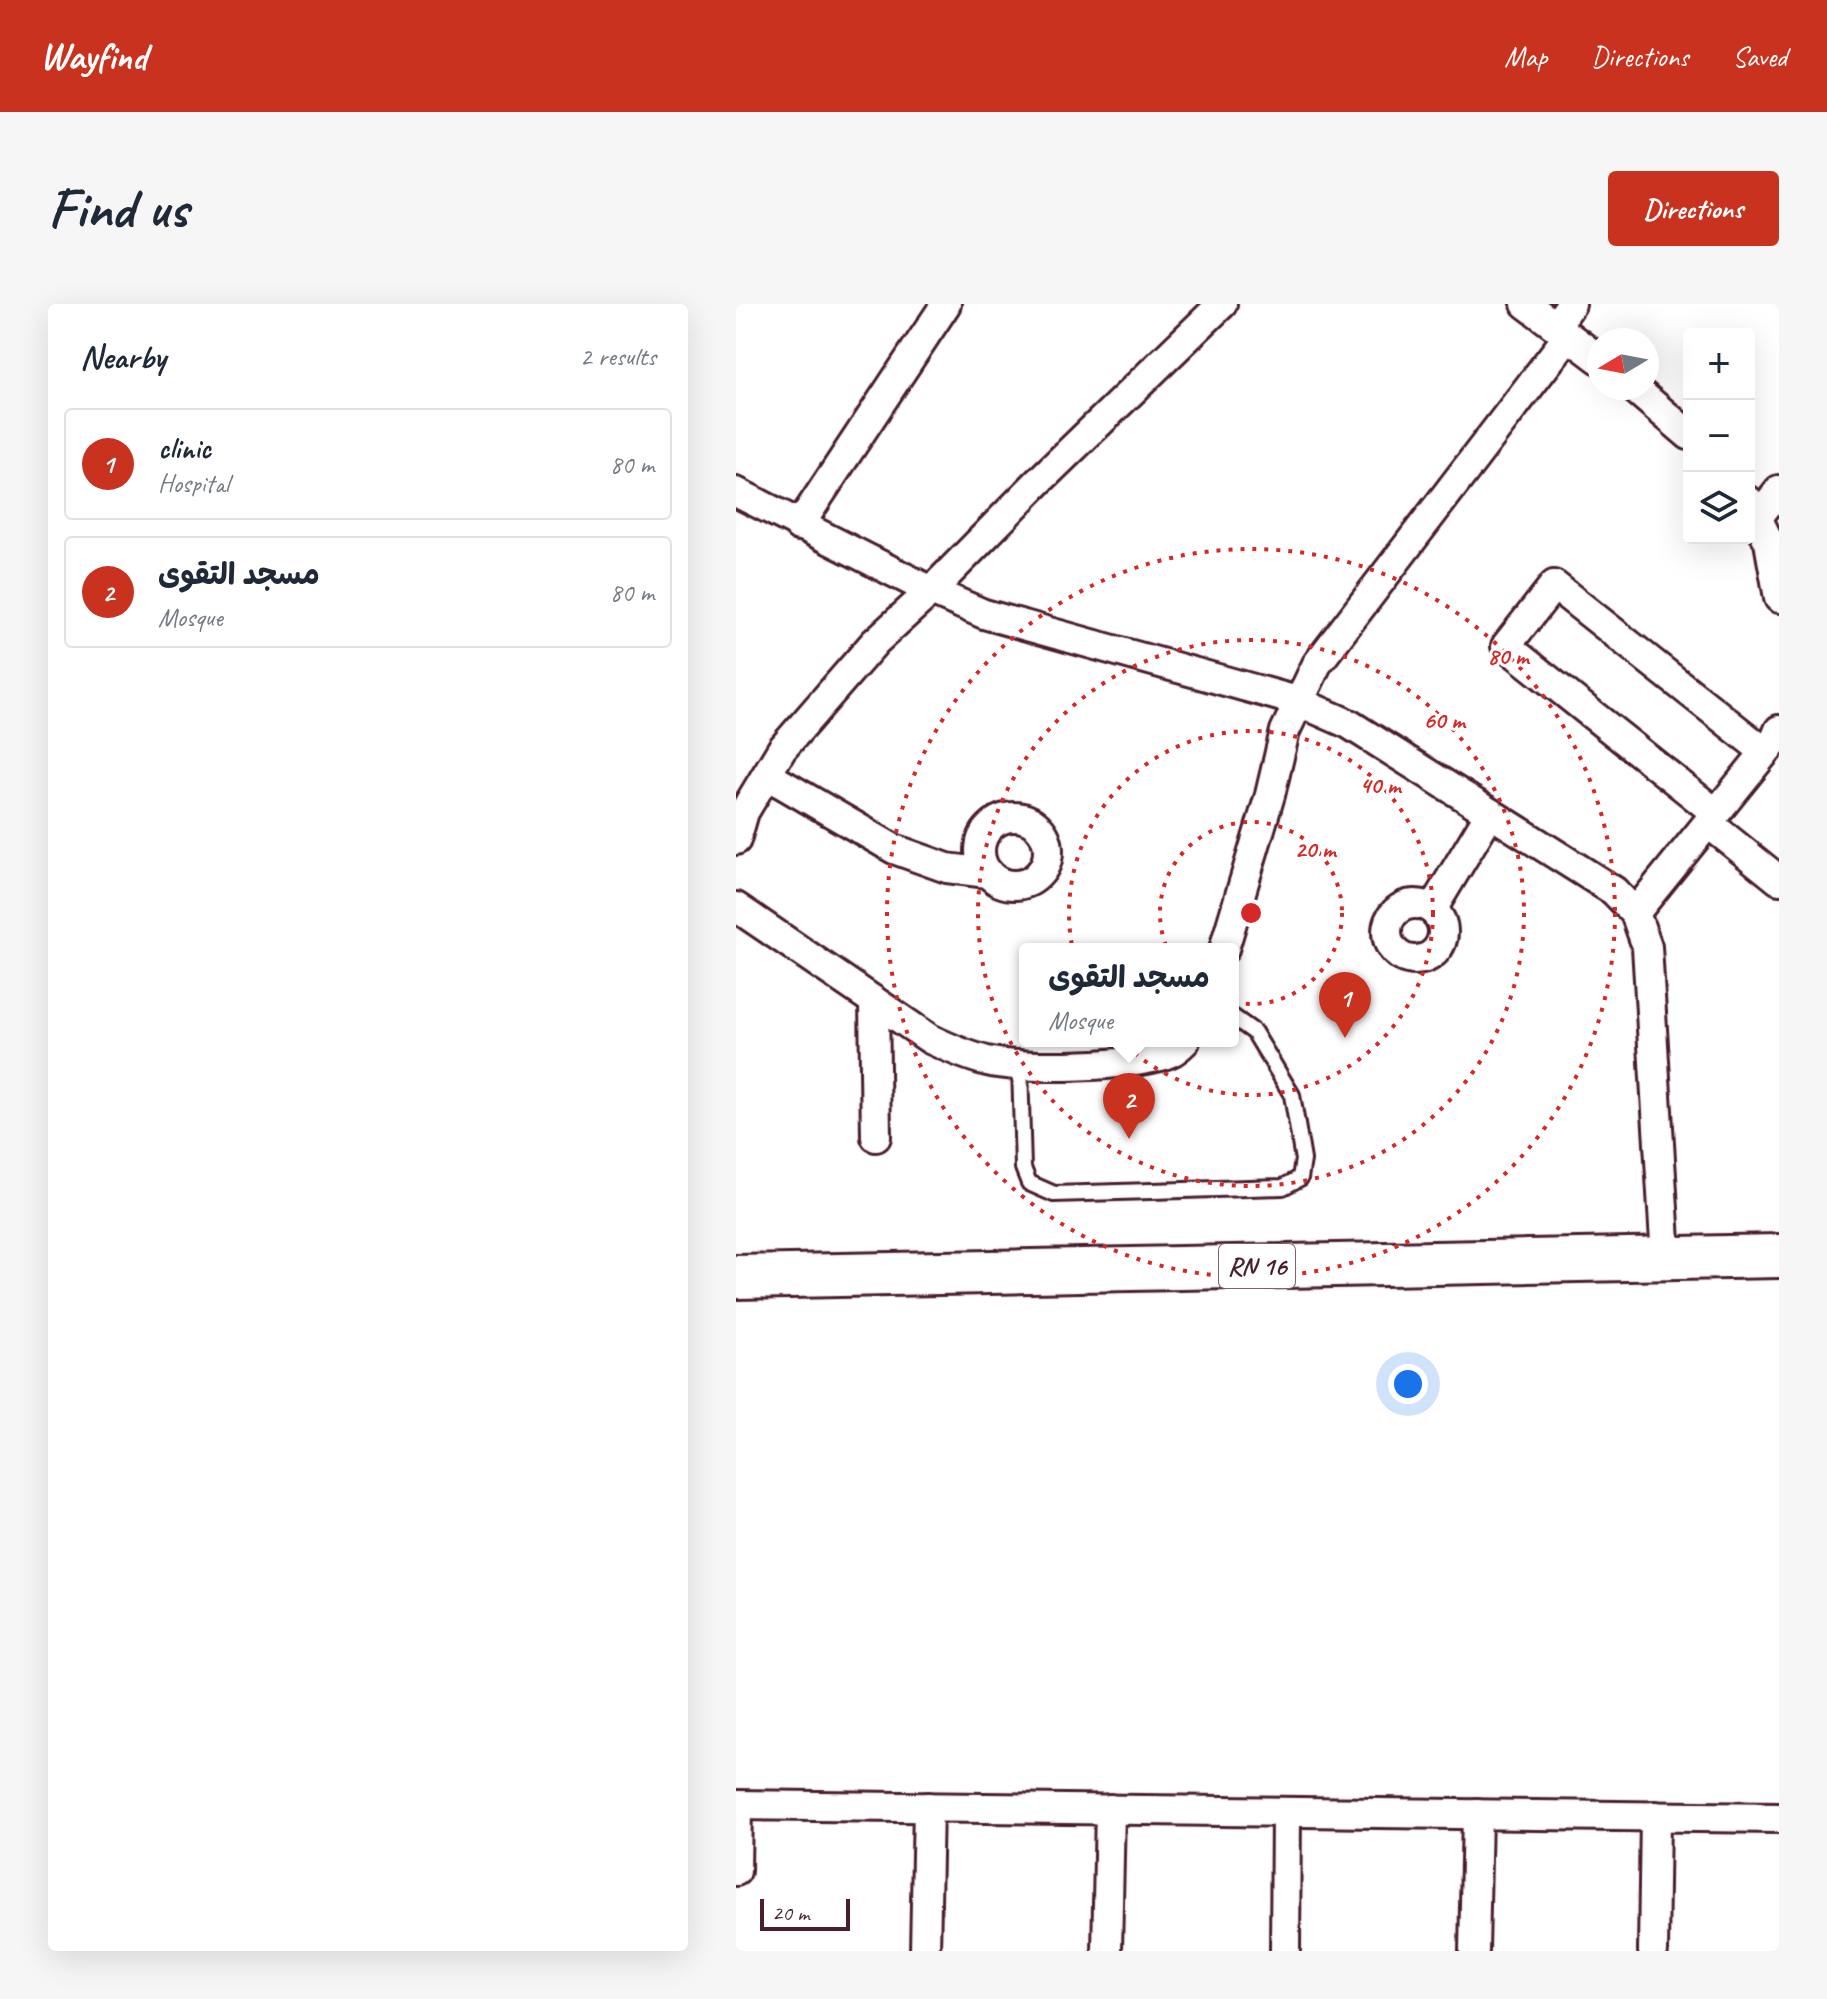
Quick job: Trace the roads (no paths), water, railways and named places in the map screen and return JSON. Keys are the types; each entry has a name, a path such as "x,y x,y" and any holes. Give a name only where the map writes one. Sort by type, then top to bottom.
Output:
{"main road":[{"name":"RN 16","path":"736,1277 1779,1256"}],"street":[{"path":"799,526 946,304"},
{"path":"736,840 744,812 782,749 875,642 931,591 1037,483 1222,304"},
{"path":"1526,304 1565,322 1587,346"},
{"path":"1226,943 1270,795 1279,752 1297,701 1317,664 1565,322"},
{"path":"1648,400 1683,430"},
{"path":"1755,508 1779,490"},
{"path":"736,492 931,591 984,614 1297,701 1349,724 1614,891 1635,913 1647,947 1666,1258"},
{"path":"1755,511 1769,542 1779,598"},
{"path":"1635,913 1712,818 1772,741 1554,585 1506,646 1712,818 1779,880"},
{"path":"767,775 894,849 947,868 988,873"},
{"path":"1433,908 1490,813"},
{"path":"736,907 930,1039 989,1062 1020,1067 1149,1059 1178,1047"},
{"path":"874,1001 876,1137"},
{"path":"736,1871 737,1805 1779,1818"},
{"path":"925,1951 928,1807"},
{"path":"1107,1951 1110,1809"},
{"path":"1285,1951 1286,1812"},
{"path":"1474,1951 1477,1814"},
{"path":"1653,1951 1655,1816"}],"lane":[{"path":"1020,1067 1023,1168 1029,1183 1054,1194 1283,1187 1300,1178 1303,1160 1292,1095 1254,1032 1239,1021"}],"place":[{"name":"clinic","path":"1345,1038"},
{"name":"مسجد التقوى","path":"1129,1139"}]}
